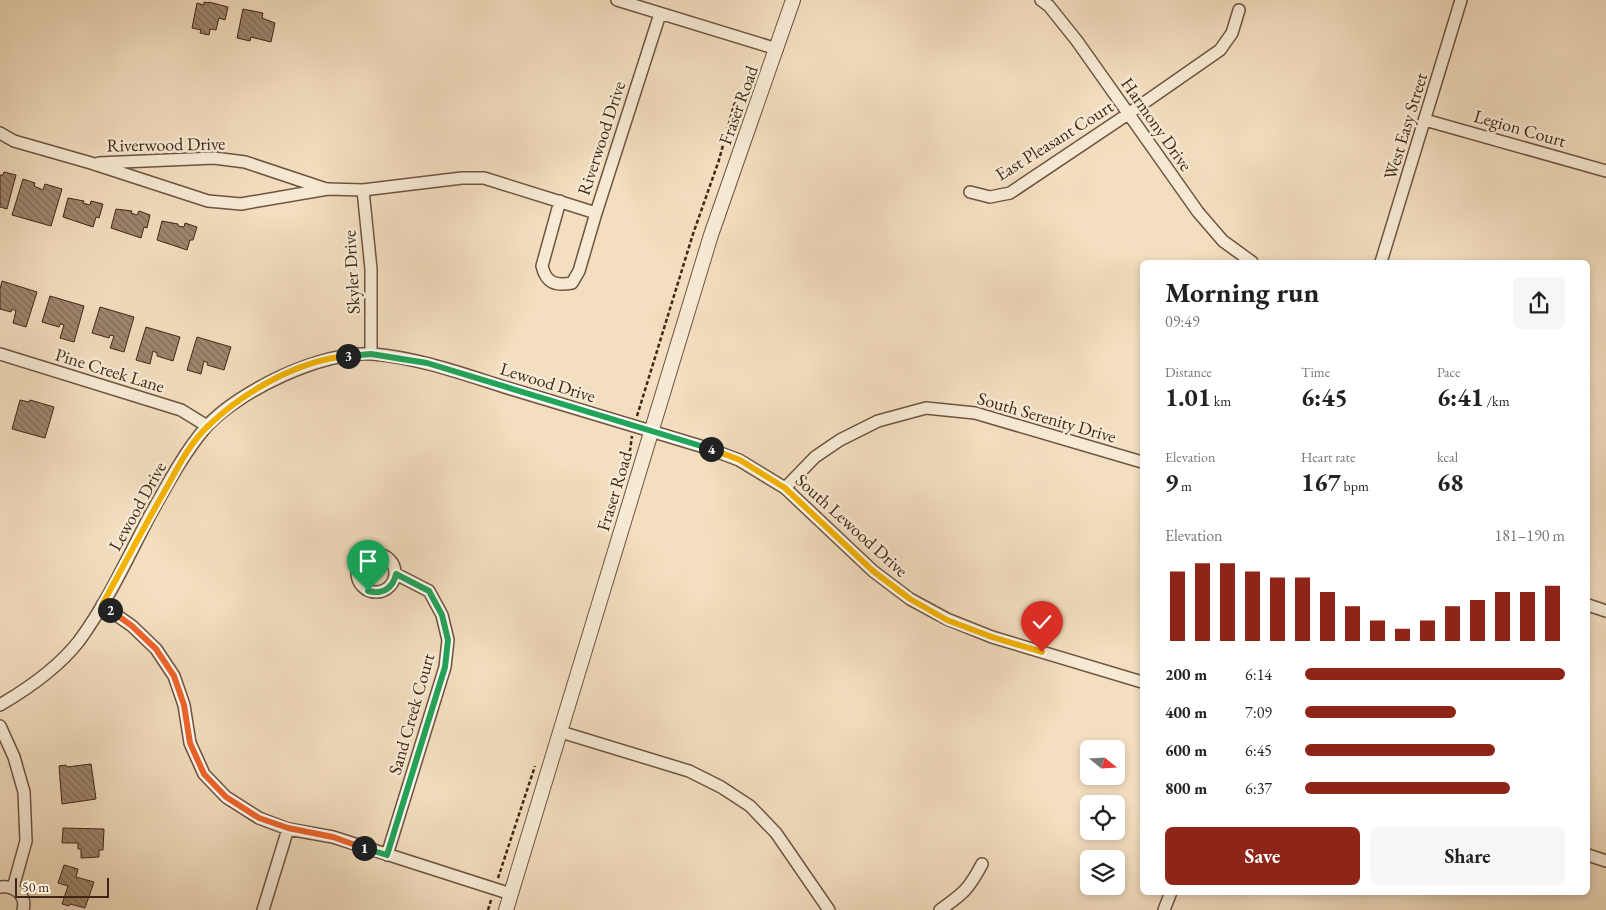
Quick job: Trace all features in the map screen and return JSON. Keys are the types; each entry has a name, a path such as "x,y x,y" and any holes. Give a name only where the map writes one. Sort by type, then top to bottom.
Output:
{"street":[{"path":"617,0 777,49"},
{"name":"Fraser Road","path":"506,910 711,235 793,0"},
{"name":"Harmony Drive","path":"1041,0 1049,6 1078,41 1204,219 1223,241 1249,260"},
{"name":"West Easy Street","path":"1383,260 1462,0"},
{"name":"East Pleasant Court","path":"970,192 990,197 1010,193 1128,114 1220,50 1232,33 1239,10"},
{"name":"Riverwood Drive","path":"0,133 14,141 90,163 208,202 241,204 328,190 363,190 462,178 484,178 596,213 660,14"},
{"name":"Legion Court","path":"1425,120 1606,171"},
{"name":"Riverwood Drive","path":"90,163 214,158 245,162 328,190"},
{"name":"Skyler Drive","path":"363,190 371,269 371,354"},
{"path":"560,201 542,266 544,275 550,282 561,285 572,283 579,271 596,213"},
{"name":"Pine Creek Lane","path":"0,354 181,410 207,426"},
{"name":"Lewood Drive","path":"0,705 25,691 50,672 78,642 102,605 182,461 207,426 234,404 257,389 296,369 337,357 371,354 427,363 651,431"},
{"name":"South Serenity Drive","path":"785,488 815,457 840,440 878,421 926,408 975,413 1140,461"},
{"name":"South Lewood Drive","path":"651,431 740,460 785,488 873,571 910,599 947,620 992,637 1140,681"},
{"name":"Sand Creek Court","path":"387,855 445,667 448,640 442,615 429,591 396,574"},
{"path":"102,605 132,626 156,649 174,676 184,705 190,743 204,774 226,797 259,818 288,828 333,837 511,894"},
{"path":"1590,606 1606,611"},
{"path":"0,726 14,757 24,792 26,841 13,888"},
{"path":"561,732 689,771 721,787 750,806 776,833 829,910"},
{"path":"263,910 288,828"},
{"path":"1590,856 1606,861"},
{"path":"940,910 961,896 972,882 982,864"},
{"path":"0,887 13,888 19,892 23,898 23,910"},
{"path":"1164,910 1170,895"}],"building":[{"path":"204,2 228,7 225,20 219,18 216,30 210,29 209,35 200,33 201,30 192,28 197,3 204,5"},
{"path":"243,9 263,13 262,18 275,23 271,42 251,37 250,41 237,38"},
{"path":"4,172 16,175 7,209 0,207 0,175 3,175"},
{"path":"23,179 35,183 34,186 43,190 45,184 62,189 51,226 12,215"},
{"path":"68,198 84,201 83,203 90,205 91,201 103,204 99,218 96,217 93,227 63,217"},
{"path":"116,209 132,211 131,213 137,215 139,211 150,215 147,228 144,227 141,238 111,228"},
{"path":"162,221 178,224 178,226 184,227 185,223 197,227 193,240 190,240 187,250 157,240"},
{"path":"2,281 37,292 26,327 13,323 16,311 12,309 11,312 0,309"},
{"path":"50,296 84,306 74,342 60,338 64,325 60,324 59,327 42,322"},
{"path":"100,307 134,317 124,352 110,348 114,336 110,335 109,338 92,333"},
{"path":"146,327 180,337 173,361 157,356 157,353 153,351 150,364 136,360"},
{"path":"197,337 231,347 224,370 207,365 208,363 204,361 201,374 187,370"},
{"path":"20,400 29,402 30,400 54,407 45,438 12,429"},
{"path":"91,764 96,799 62,804 59,766"},
{"path":"63,828 104,829 103,850 99,850 99,857 81,858 81,849 78,849 78,843 62,843"},
{"path":"64,865 78,869 76,877 94,882 85,908 62,904 68,886 58,883"}],"route":[{"path":"368,591 376,593 390,588 396,574 429,591 442,615 448,640 445,667 387,855 333,837 288,828 259,818 226,797 204,774 190,743 184,705 174,676 156,649 132,626 102,605 182,461 207,426 234,404 264,384 296,369 337,357 371,354 427,363 707,448 740,460 785,488 873,571 910,599 947,620 992,637 1042,652"}]}
